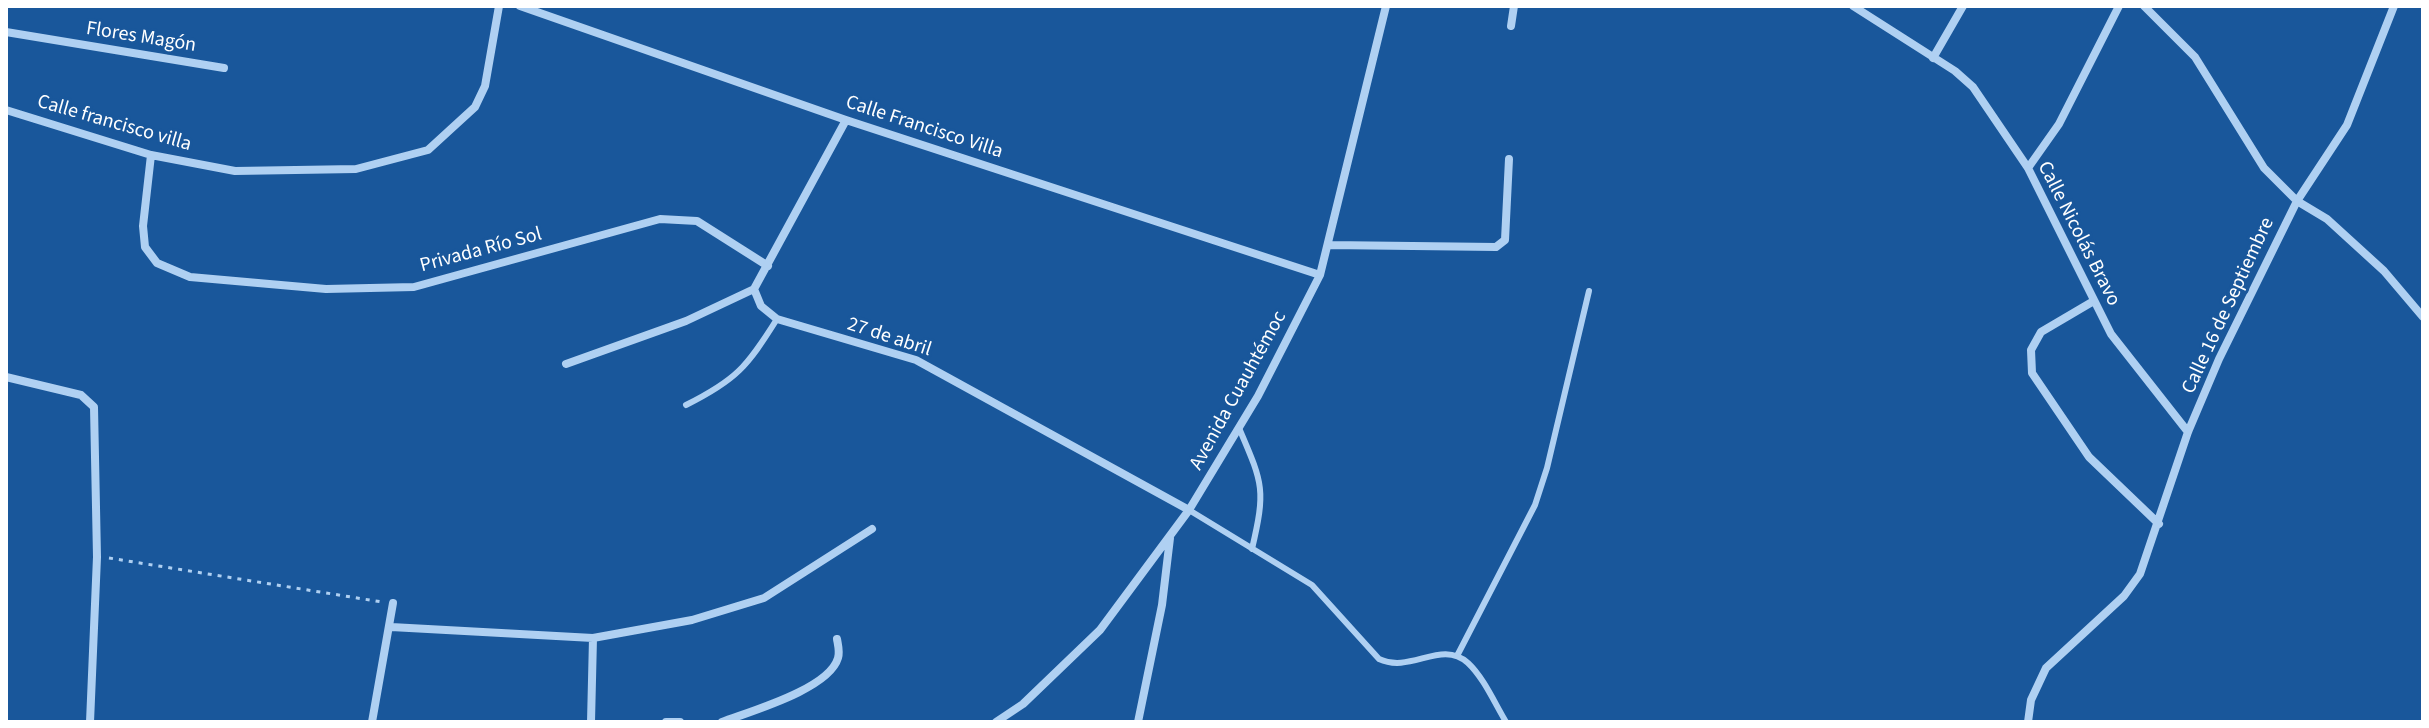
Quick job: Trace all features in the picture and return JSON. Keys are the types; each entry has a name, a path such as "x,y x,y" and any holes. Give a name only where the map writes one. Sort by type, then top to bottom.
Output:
{"street":[{"name":"Calle francisco villa","path":"6,110 151,155 250,171 356,169 428,150 475,107 485,86 499,6"},
{"name":"Calle Francisco Villa","path":"520,6 846,120 1320,275"},
{"name":"Avenida Cuauhtémoc","path":"996,722 1023,704 1100,630 1171,537 1239,428 1320,275 1386,6"},
{"path":"1511,26 1514,6"},
{"name":"Calle Nicolás Bravo","path":"1853,6 1955,71 1973,87 2028,168 2092,302 2143,377 2188,432"},
{"path":"1933,58 1963,6"},
{"path":"2028,168 2059,124 2119,6"},
{"path":"2144,6 2195,57 2264,168 2297,201 2327,219 2384,271 2423,317"},
{"name":"Calle 16 de Septiembre","path":"2028,722 2031,700 2046,668 2099,620 2140,574 2188,432 2219,359 2297,201 2347,125 2394,6"},
{"name":"Flores Magón","path":"6,32 224,68"},
{"path":"566,364 662,331 754,289 846,120"},
{"name":"Privada Río Sol","path":"151,155 143,226 145,247 157,263 190,277 326,289 414,287 660,219 697,221 768,266"},
{"path":"1329,245 1496,247 1505,240 1509,159"},
{"path":"754,289 761,306 777,319"},
{"path":"2092,302 2041,332 2031,350 2032,373 2089,457 2159,524"},
{"name":"27 de abril","path":"777,319 916,360 1189,510"},
{"path":"6,377 81,395 94,407 97,557 90,722"},
{"path":"391,627 593,638 692,620 764,598 872,529"},
{"path":"1138,722 1162,605 1171,537"},
{"path":"372,722 393,603"},
{"path":"591,722 593,638"},
{"path":"722,722 812,685 833,668 840,655 837,639"},
{"path":"666,722 680,722"}],"lane":[{"path":"1457,656 1535,505 1547,468 1589,291"},
{"path":"686,405 727,384 752,359 777,319"},
{"path":"1239,428 1261,479 1261,508 1252,549"},
{"path":"1189,510 1324,595 1379,659 1391,664 1410,664 1434,654 1457,656 1469,664 1506,722"}],"path":[{"path":"97,557 393,603"}]}
